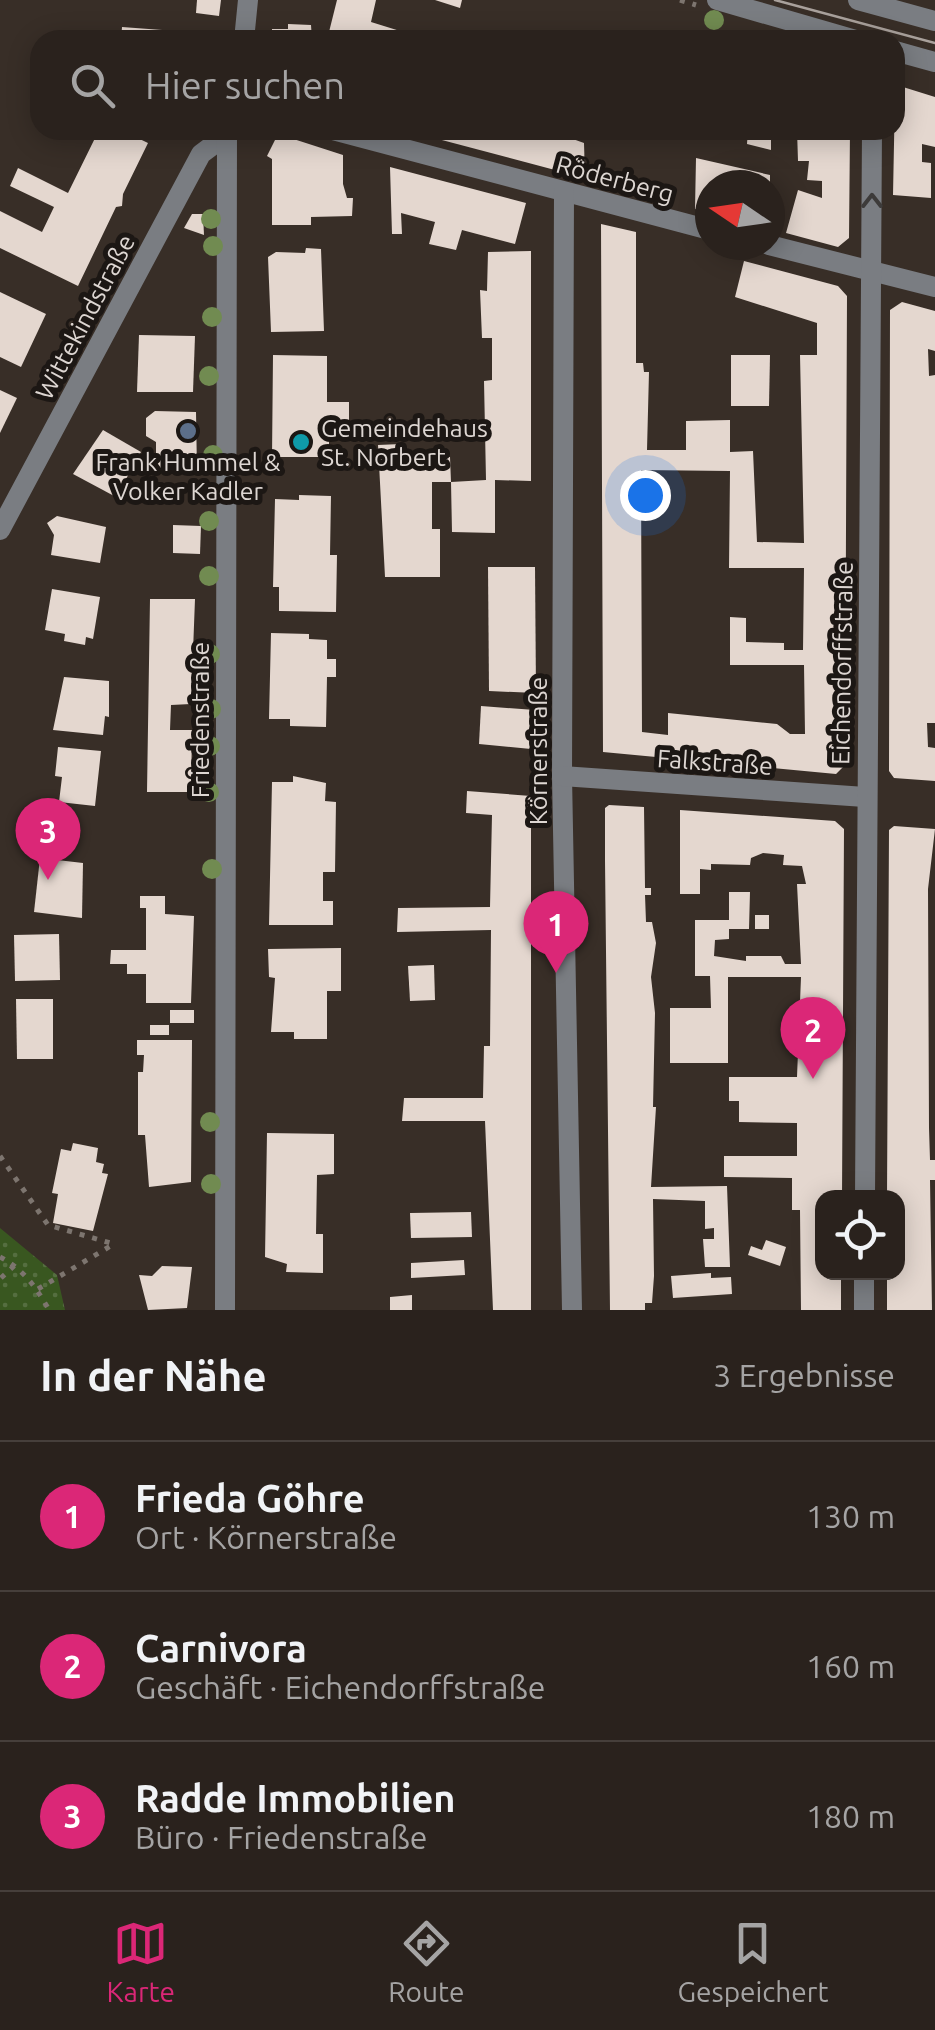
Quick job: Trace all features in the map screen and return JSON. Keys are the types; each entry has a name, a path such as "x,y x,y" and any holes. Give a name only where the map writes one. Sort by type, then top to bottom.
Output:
{"street":[{"path":"245,30 248,0"},
{"path":"717,0 821,30"},
{"path":"866,1 935,21"},
{"path":"905,54 935,62"},
{"name":"Wittekindstraße","path":"0,530 200,154 217,140"},
{"name":"Friedenstraße","path":"225,1310 226,140"},
{"name":"Röderberg","path":"370,140 695,226"},
{"name":"Eichendorffstraße","path":"864,1190 872,140"},
{"name":"Körnerstraße","path":"564,192 562,776 572,1310"},
{"path":"785,249 935,288"},
{"name":"Falkstraße","path":"562,776 866,797"},
{"path":"864,1280 864,1310"}],"path":[{"path":"0,1156 48,1226 108,1239 114,1244 38,1290"},
{"path":"0,1257 15,1265 38,1290 48,1310"},
{"path":"1,1278 15,1265"}],"green space":[{"path":"0,1228 57,1275 65,1310 0,1310"}],"building":[{"path":"197,0 221,0 219,16 196,13"},
{"path":"337,0 376,0 371,22 397,30 330,30"},
{"path":"435,0 462,0 460,8"},
{"path":"288,24 311,25 311,30 272,30 288,29"},
{"path":"905,88 935,97 935,147 922,144 922,162 931,163 931,198 893,195 894,140 905,140"},
{"path":"94,140 148,143 123,194 122,206 116,207 78,286 0,248 0,211 42,232 54,207 10,186 18,168 68,193"},
{"path":"275,140 297,140 343,155 343,184 347,198 353,198 352,216 311,217 311,225 272,225 272,159 267,156"},
{"path":"442,140 576,140 584,143 585,178"},
{"path":"747,140 771,140 771,150 747,144"},
{"path":"797,140 850,140 849,238 838,247 786,233 798,190 822,198 822,181 807,180 809,161 798,161"},
{"path":"696,158 748,170 696,170"},
{"path":"390,167 526,203 515,244 462,230 456,250 429,244 435,222 401,213 402,234 392,234"},
{"path":"192,214 203,214 204,235 184,228"},
{"path":"601,224 636,232 636,363 643,363 644,372 649,372 647,450 686,450 686,421 730,420 730,452 753,451 757,542 804,543 800,355 817,355 817,323 735,297 744,261 838,286 847,296 845,765 836,774 603,752","holes":["641,470 730,471 729,568 804,568 803,650 784,650 784,643 746,642 746,618 730,617 730,665 804,665 805,734 790,734 777,724 668,713 668,735 642,732"]},
{"path":"306,248 321,249 324,331 271,332 268,257 276,252 305,253"},
{"path":"531,251 531,481 495,480 495,533 452,532 451,482 486,480 484,381 492,380 492,338 482,338 480,290 487,291 488,252"},
{"path":"0,292 46,314 21,367 0,357"},
{"path":"902,302 935,311 935,351 928,349 929,376 935,375 935,723 927,723 928,747 935,748 935,781 894,778 889,771 890,310"},
{"path":"139,335 195,336 193,392 137,392"},
{"path":"273,355 327,356 327,402 349,402 349,426 329,427 329,457 272,457"},
{"path":"731,355 770,355 769,406 731,406"},
{"path":"0,390 17,398 0,433"},
{"path":"155,411 196,412 197,472 156,471 156,442 146,436 146,418"},
{"path":"103,430 141,452 116,497 73,474"},
{"path":"401,444 402,456 450,457 451,482 432,482 432,529 440,529 440,577 385,577 378,445"},
{"path":"299,495 331,496 330,555 337,555 336,612 279,611 279,587 273,587 275,499 299,500"},
{"path":"57,516 106,527 100,563 51,555 54,535 47,523"},
{"path":"173,525 201,526 200,554 173,553"},
{"path":"488,567 535,567 536,693 489,691"},
{"path":"52,589 100,597 93,639 86,637 85,645 64,641 65,634 45,630"},
{"path":"150,599 195,599 191,704 171,705 170,730 192,730 191,792 147,792"},
{"path":"271,633 309,634 309,639 327,640 327,659 336,659 336,677 327,677 326,727 290,726 290,719 269,719"},
{"path":"64,677 109,681 109,717 105,716 103,735 53,730"},
{"path":"481,706 535,710 531,749 479,744"},
{"path":"58,747 101,751 95,806 59,802 62,777 55,776"},
{"path":"293,776 326,783 325,801 336,802 335,872 323,872 323,901 333,901 333,925 269,925 272,782 293,782"},
{"path":"467,791 531,796 531,1310 493,1310 485,1121 402,1121 404,1098 483,1098 484,1046 490,1046 491,930 397,932 398,908 490,907 492,815 466,813"},
{"path":"644,807 645,888 651,888 651,895 645,895 646,922 652,922 656,943 651,977 656,1107 651,1187 727,1186 730,1267 705,1267 703,1239 714,1239 714,1228 705,1229 705,1201 653,1199 654,1276 652,1303 645,1303 645,1310 610,1310 605,861 605,808"},
{"path":"680,810 835,821 844,829 842,1190 815,1190 815,1280 841,1280 841,1310 801,1310 800,1210 792,1210 792,1178 724,1177 724,1156 797,1156 797,1123 739,1122 739,1101 729,1101 729,1077 797,1077 801,977 728,977 728,1063 670,1063 670,1008 711,1008 710,976 695,976 695,920 729,920 729,892 750,892 749,929 729,929 729,939 715,940 714,956 746,961 746,956 781,956 785,964 801,964 797,884 806,884 802,866 783,865 784,855 763,853 751,858 750,865 711,864 711,870 700,869 700,894 680,894"},
{"path":"894,826 935,829 928,889 929,1128 930,1160 935,1160 935,1180 930,1180 932,1310 887,1310 887,1280 905,1280 905,1190 887,1190 889,830"},
{"path":"40,858 83,863 82,918 34,912"},
{"path":"140,896 165,896 165,914 194,916 191,1003 146,1003 146,974 127,974 127,964 110,964 111,950 146,950 146,908 140,908"},
{"path":"755,915 769,915 769,929 755,929"},
{"path":"59,934 60,980 15,981 14,935"},
{"path":"341,948 341,991 327,991 327,1039 294,1039 294,1032 271,1032 275,978 269,977 268,949"},
{"path":"434,965 435,1000 410,1001 408,966"},
{"path":"16,999 53,999 53,1059 17,1059"},
{"path":"170,1010 194,1010 194,1023 170,1023"},
{"path":"150,1025 169,1025 169,1035 150,1035"},
{"path":"137,1040 192,1040 191,1182 149,1187 145,1135 138,1135 138,1072 143,1072 144,1055 137,1055"},
{"path":"267,1133 334,1134 334,1174 317,1175 316,1234 323,1234 323,1273 286,1272 287,1264 265,1257"},
{"path":"73,1143 98,1148 96,1162 104,1164 102,1173 108,1174 93,1231 53,1223 58,1194 52,1193 61,1149 71,1151"},
{"path":"471,1212 472,1237 411,1238 410,1213"},
{"path":"766,1240 786,1247 780,1266 748,1255 751,1246 762,1250"},
{"path":"464,1260 465,1275 411,1278 411,1263"},
{"path":"162,1266 192,1267 187,1308 148,1310 139,1275 152,1276"},
{"path":"711,1273 711,1278 731,1277 732,1294 673,1298 671,1276"},
{"path":"412,1295 412,1310 390,1310 390,1297"}],"tram line":[{"path":"775,0 887,30"},
{"path":"905,35 935,43"}],"place":[{"name":"Frank Hummel & Volker Kadler","path":"188,431"},
{"name":"Gemeindehaus St. Norbert","path":"301,442"},
{"name":"Radde Immobilien","path":"48,880"},
{"name":"Frieda Göhre","path":"556,973"},
{"name":"Carnivora","path":"813,1079"}]}
